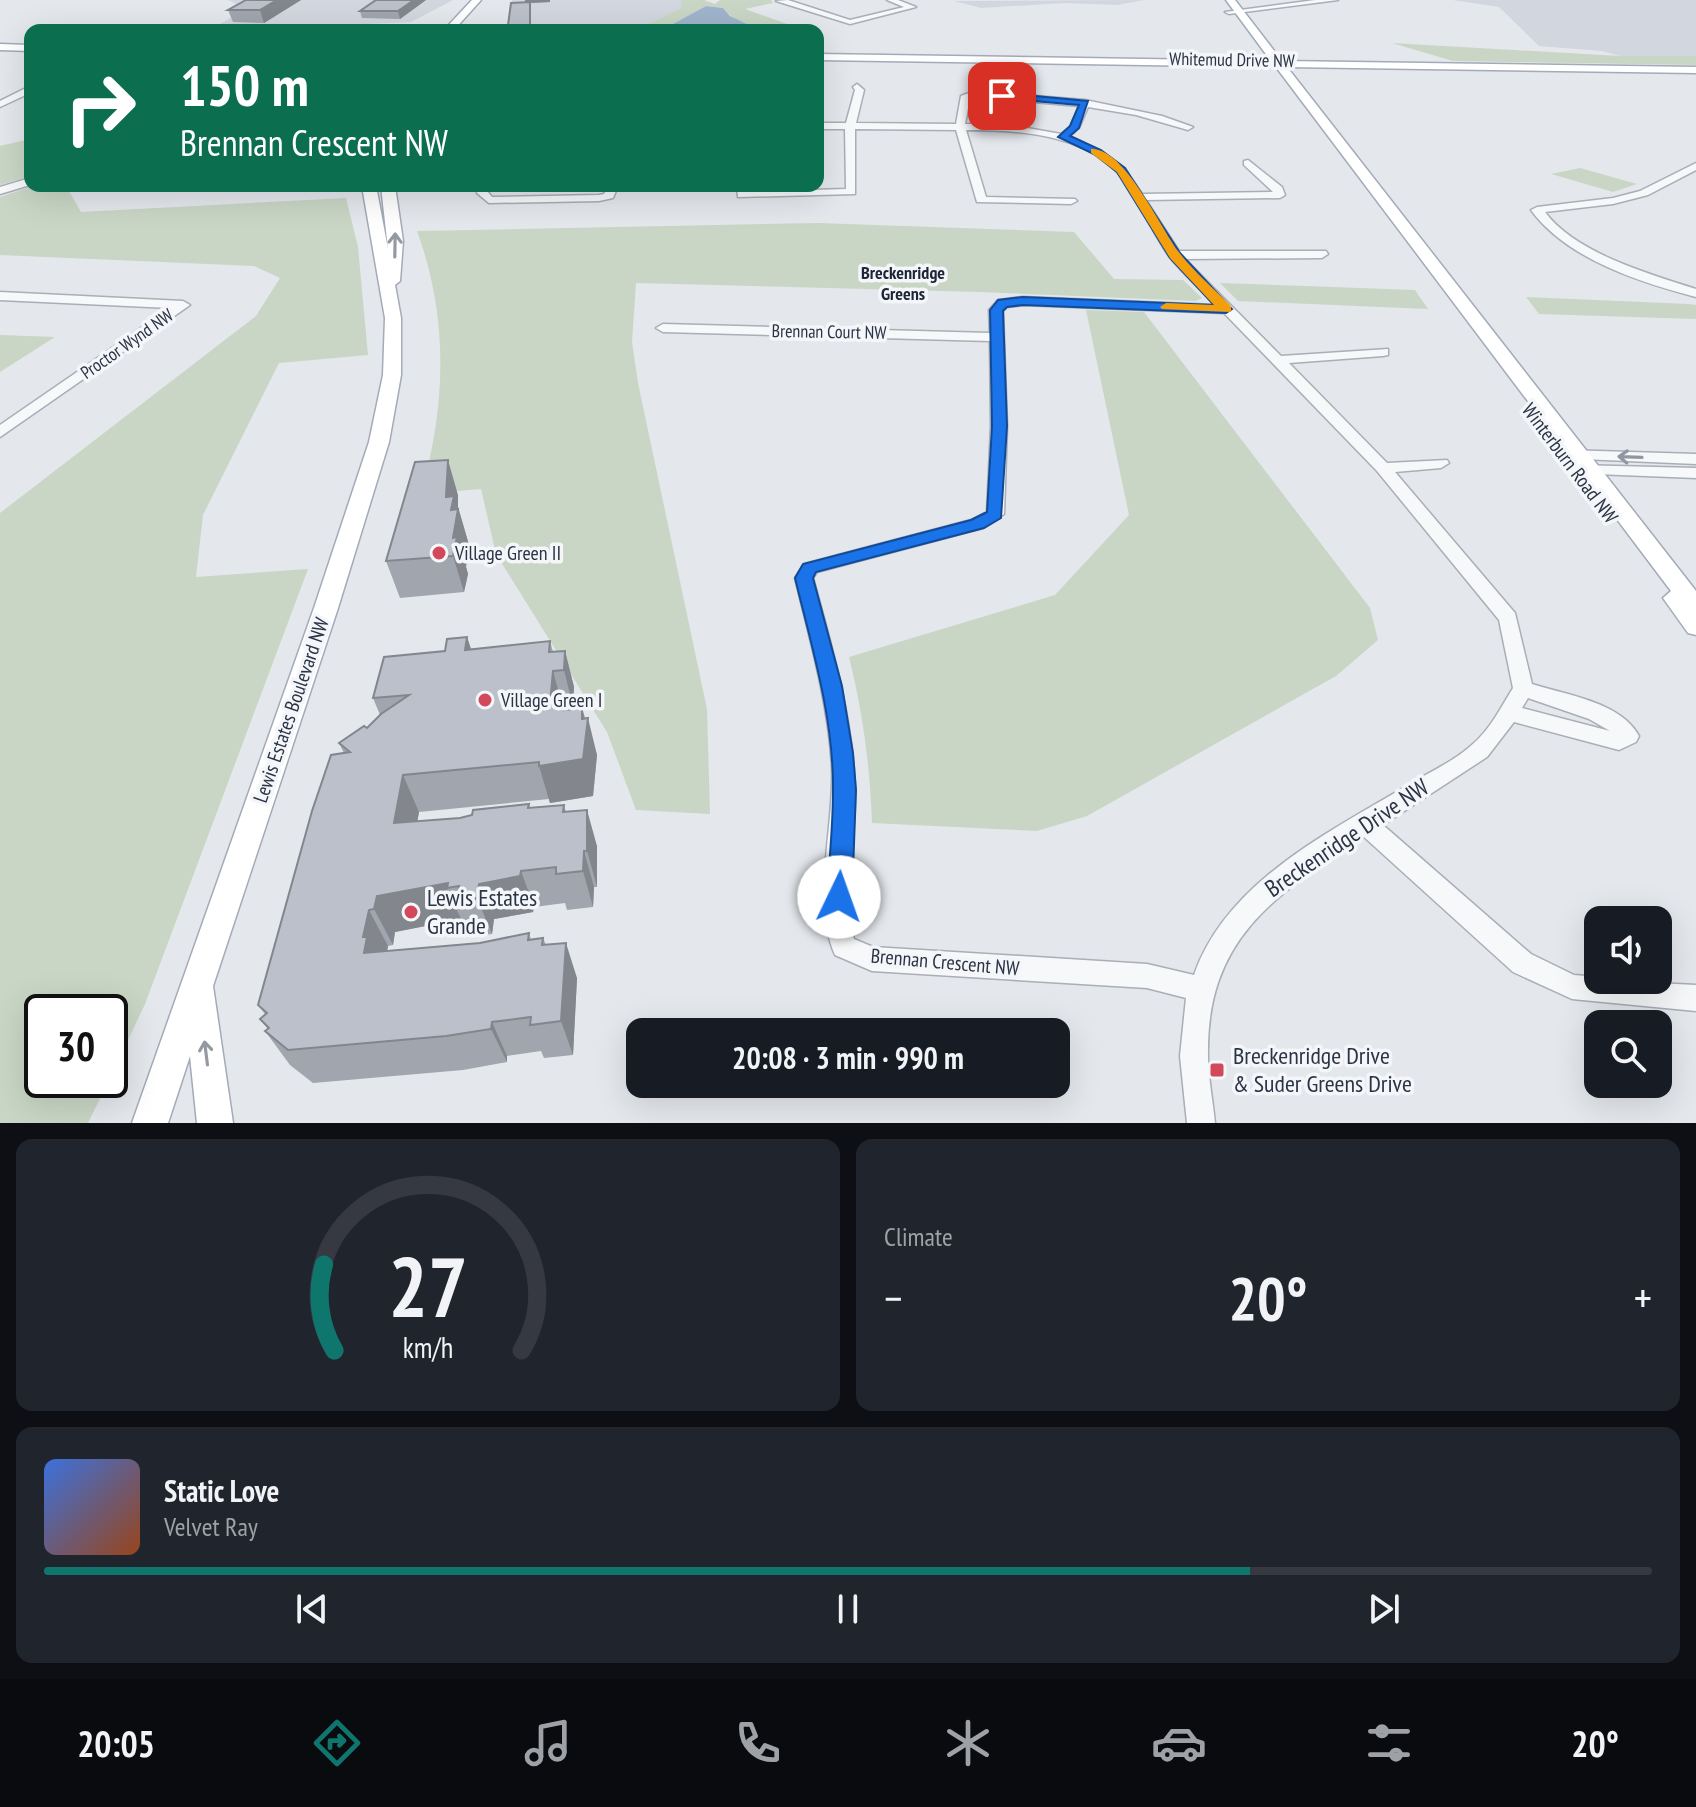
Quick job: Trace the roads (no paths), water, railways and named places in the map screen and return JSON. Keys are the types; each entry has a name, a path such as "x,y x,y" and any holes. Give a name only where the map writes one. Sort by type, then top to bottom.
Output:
{"main road":[{"name":"Winterburn Road NW","path":"1220,0 1233,8 1452,293 1484,328 1696,627"},
{"path":"458,24 472,13 474,3"},
{"path":"0,41 24,41"},
{"path":"0,47 24,48"},
{"name":"Whitemud Drive NW","path":"824,57 1696,70"},
{"name":"Whitemud Drive NW","path":"1273,63 1533,68"},
{"name":"Lewis Estates Boulevard NW","path":"150,1123 377,451 392,375 393,318 370,192"},
{"name":"Lewis Estates Boulevard NW","path":"389,192 396,241 389,289"},
{"name":"Winterburn Road NW","path":"1578,463 1696,607"},
{"path":"197,983 215,1123"}],"street":[{"path":"784,0 780,1 850,22 912,7 891,0"},
{"path":"1233,8 1334,0"},
{"path":"742,192 742,195 851,192 850,127 860,90 857,87"},
{"path":"1,104 24,92"},
{"path":"1071,201 981,200 960,126 966,96 974,94 1085,103 1158,116 1188,127"},
{"path":"1063,137 1074,128 1085,103"},
{"path":"1,104 22,106"},
{"path":"824,126 1005,127 1063,137 1097,152 1121,170 1141,197 1175,255 1383,468 1508,618 1523,689 1597,714 1624,729 1628,736 1619,742 1598,738 1508,712"},
{"path":"1141,197 1280,195 1278,189 1248,163"},
{"path":"1696,166 1666,184 1635,196 1539,209 1537,213 1550,226 1605,259 1696,293"},
{"path":"0,191 24,183"},
{"path":"482,192 489,200 599,198 609,196 611,192"},
{"path":"1175,255 1322,254"},
{"path":"1591,263 1605,259"},
{"name":"Proctor Wynd NW","path":"0,296 183,305 0,432"},
{"name":"Brennan Crescent NW","path":"1200,989 1147,976 872,959 844,947 838,924 845,790 842,753 832,686 804,578 810,568 977,524 995,514 999,426 996,310 1009,302 1226,309"},
{"name":"Brennan Court NW","path":"663,328 996,337"},
{"path":"1279,360 1383,352"},
{"path":"1578,463 1696,459"},
{"path":"1383,468 1441,463"},
{"path":"1578,463 1696,473"},
{"name":"Breckenridge Drive NW","path":"1201,1123 1193,1057 1200,989 1211,961 1240,913 1277,881 1485,747 1523,689"},
{"path":"1366,824 1522,963 1572,987 1696,998"}],"water":[{"path":"706,6 723,8 730,16 747,24 673,24"}],"place":[{"name":"Village Green II","path":"439,553"},
{"name":"Village Green I","path":"485,700"},
{"name":"Lewis Estates Grande","path":"411,912"},
{"name":"Breckenridge Drive & Suder Greens Drive","path":"1217,1070"}],"district":[{"name":"Breckenridge Greens","path":"903,283"}]}
